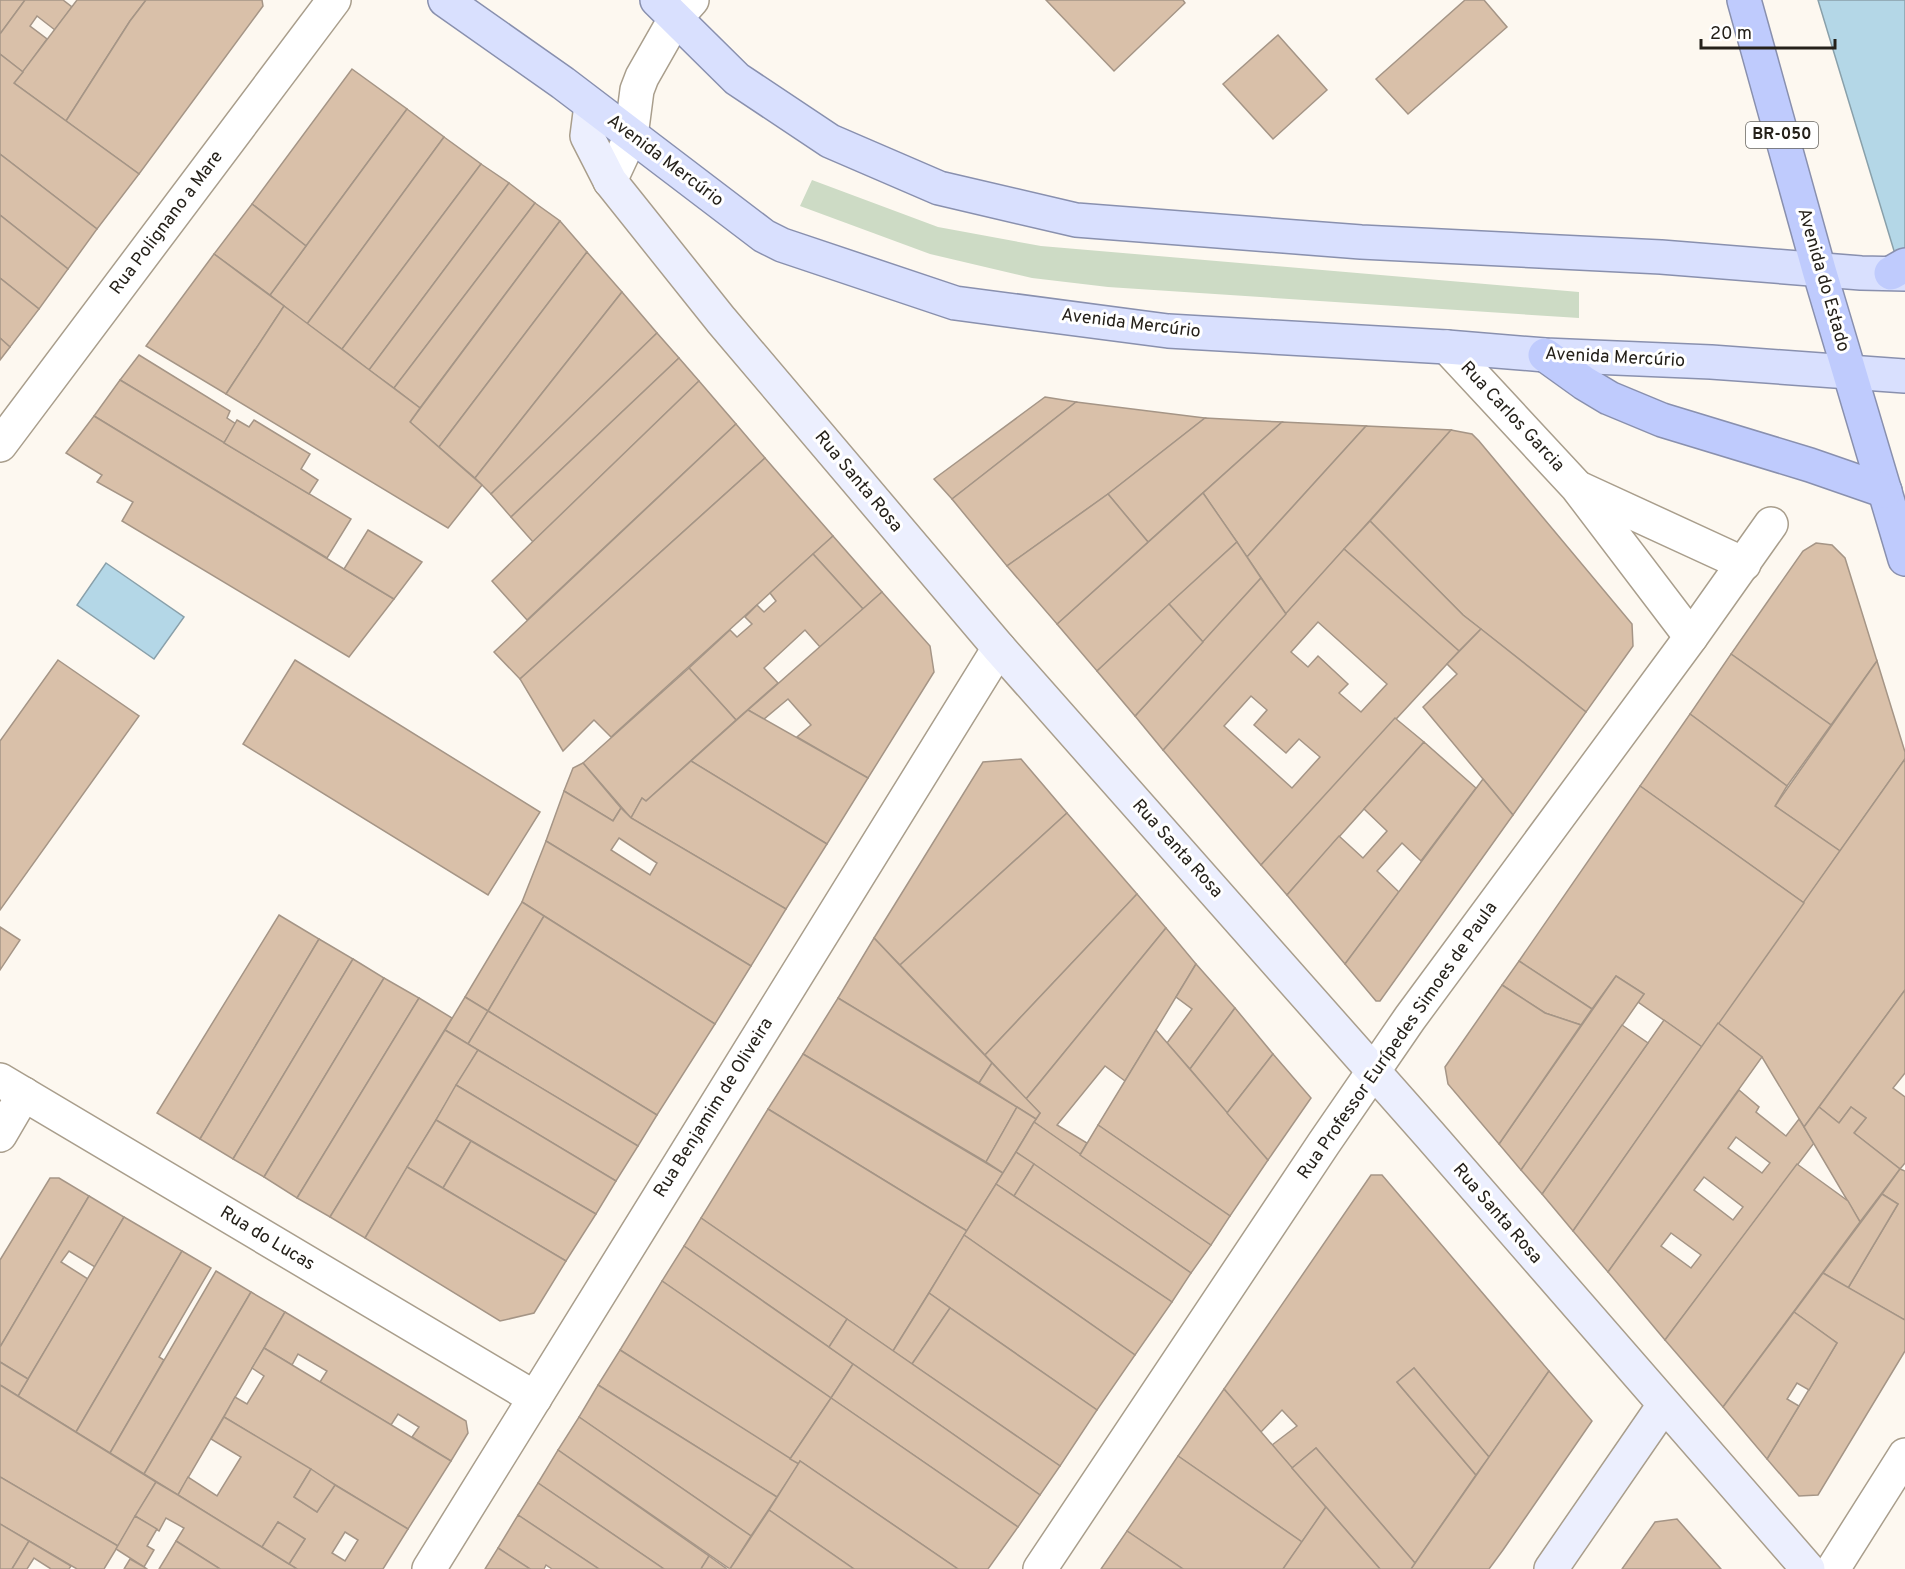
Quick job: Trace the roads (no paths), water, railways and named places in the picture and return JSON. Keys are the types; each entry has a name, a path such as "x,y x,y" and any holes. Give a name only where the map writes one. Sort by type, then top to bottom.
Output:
{"highway":[{"name":"Avenida do Estado","path":"1744,0 1819,270 1877,374 1885,491 1905,559"},
{"path":"1545,355 1609,398 1662,420 1810,465 1885,491"}],"main road":[{"name":"Avenida Mercúrio","path":"446,0 591,105 764,237 955,303 1168,331 1448,347 1545,355 1711,362 1877,374"},
{"path":"674,6 737,79 830,141 939,188 1076,220 1361,242 1661,257 1819,270 1891,271"},
{"name":"Rua Santa Rosa","path":"591,105 587,136 610,181 722,320 999,648 1374,1072 1808,1569"},
{"path":"1551,1569 1664,1405"}],"street":[{"name":"Rua Polignano a Mare","path":"0,445 334,0"},
{"path":"610,181 631,136 637,90 674,6"},
{"name":"Rua Carlos Garcia","path":"1448,347 1577,487 1691,637"},
{"name":"Rua Carlos Garcia","path":"1577,487 1744,564"},
{"name":"Rua Professor Eurípedes Simoes de Paula","path":"1040,1569 1410,1018 1691,637 1771,524"},
{"name":"Rua Benjamim de Oliveira","path":"429,1569 999,648"},
{"path":"0,1135 12,1087"},
{"name":"Rua do Lucas","path":"12,1087 535,1398"},
{"path":"1833,1569 1905,1455"}],"water":[{"path":"1818,0 1905,0 1905,287"},
{"path":"106,563 184,617 154,659 77,605"}]}
